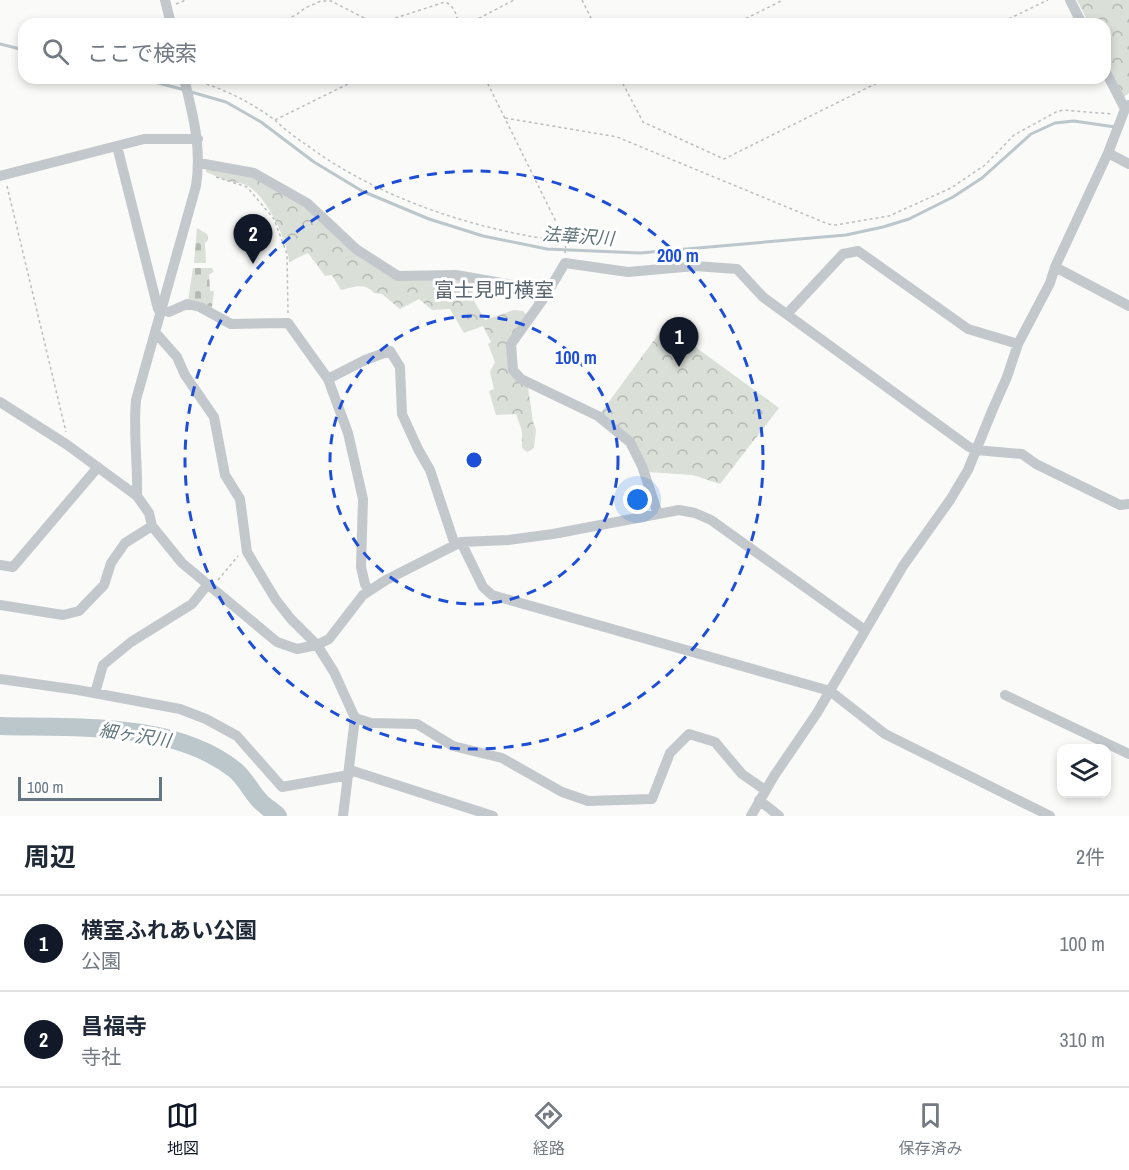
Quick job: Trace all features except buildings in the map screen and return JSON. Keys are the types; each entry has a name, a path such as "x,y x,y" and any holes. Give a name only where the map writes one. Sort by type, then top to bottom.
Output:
{"street":[{"path":"165,0 170,18"},
{"path":"1070,0 1079,18"},
{"path":"137,495 134,425 136,400 196,186 199,167 198,139 187,84"},
{"path":"751,816 765,790 817,713 903,566 950,500 968,470 1007,377 1018,344 1050,284 1055,267 1124,116 1111,84"},
{"path":"2,176 144,139 198,139"},
{"path":"117,146 158,309 169,312 187,304 200,307 231,324 288,323 328,379 348,433 363,499 361,567 369,591"},
{"path":"1108,153 1129,164"},
{"path":"199,167 254,173 307,203 356,249 398,276 456,275 514,285 542,301"},
{"path":"787,314 843,254 858,251 968,329 1018,344"},
{"path":"658,514 642,466 630,442 598,416 521,379 513,370 511,344 542,301 565,263 627,272 695,266 737,269 763,297 969,447 976,450 1022,454 1036,464 1120,505 1129,504"},
{"path":"1055,267 1129,306"},
{"path":"155,332 177,357 185,375 214,417 225,475 240,499 247,552 286,613 317,645 334,672 355,718 343,816"},
{"path":"328,379 365,360 390,351 400,368 402,414 430,470 458,543 483,587 492,595 830,691 885,734 1050,816"},
{"path":"0,402 66,444 137,495 148,513 152,526 182,563 277,642 297,649 317,645 329,639 363,595 386,580 458,543 553,534 679,510 695,513 711,520 865,630"},
{"path":"0,565 13,567 98,467"},
{"path":"0,605 63,615 79,611 104,585 111,562 125,543 152,526"},
{"path":"95,693 101,668 108,660 131,642 192,604 209,586"},
{"path":"0,679 95,693 180,709 206,719 237,736 282,787 350,773 493,816"},
{"path":"1005,695 1129,754"},
{"path":"355,718 371,723 417,724 453,746 502,758 562,792 588,801 652,799 670,753 688,734 715,742 742,774 765,790"},
{"path":"759,800 780,816"}],"path":[{"path":"480,18 514,0"},
{"path":"582,0 591,18"},
{"path":"747,18 783,0"},
{"path":"1010,18 1048,0"},
{"path":"289,18 321,1 331,1 366,18"},
{"path":"395,18 445,2 455,10 457,18"},
{"path":"206,84 226,90 248,101 275,120 284,130 333,164 396,196 464,220 525,236 566,242"},
{"path":"275,120 348,84"},
{"path":"488,84 566,242 565,263"},
{"path":"624,84 644,122 724,159 875,84"},
{"path":"505,118 617,137 828,224 836,225 889,216 951,188 985,165 1014,135 1056,112 1063,110 1124,116"},
{"path":"199,167 247,187 274,219 287,254 288,323"},
{"path":"2,176 66,436 66,444"},
{"path":"209,586 236,557 247,552"}],"green space":[{"path":"1077,0 1129,0 1129,93 1124,97 1111,70 1111,18 1086,18"},
{"path":"206,166 254,174 305,206 397,279 441,277 472,281 473,299 485,320 514,310 523,311 528,317 508,355 528,387 536,430 534,448 527,452 522,448 522,431 516,414 496,415 489,391 494,389 490,372 495,362 488,344 491,342 483,326 464,333 450,309 432,310 419,299 400,309 382,294 374,293 367,287 359,286 341,290 332,275 325,276 308,253 289,262 285,242 275,219 261,198 246,185 206,172"},
{"path":"197,228 207,234 206,263 194,263"},
{"path":"193,268 212,268 214,272 209,274 210,291 214,291 212,307 188,301"},
{"path":"665,325 779,408 720,484 693,475 647,472 644,460 600,414"}],"waterway":[{"name":"法華沢川","path":"0,44 18,48"},
{"name":"法華沢川","path":"162,84 185,90"},
{"name":"法華沢川","path":"191,92 226,102 261,122 314,162 362,191 429,219 483,236 547,249 640,253 846,235 883,227 909,219 953,197 982,178 1031,134 1055,123 1074,121 1115,127"},
{"name":"細ヶ沢川","path":"0,726 122,730 183,743 210,754 235,770 261,802 278,816"}],"place":[{"name":"昌福寺","path":"253,264"},
{"name":"横室ふれあい公園","path":"679,367"}],"district":[{"name":"富士見町横室","path":"494,289"}]}
